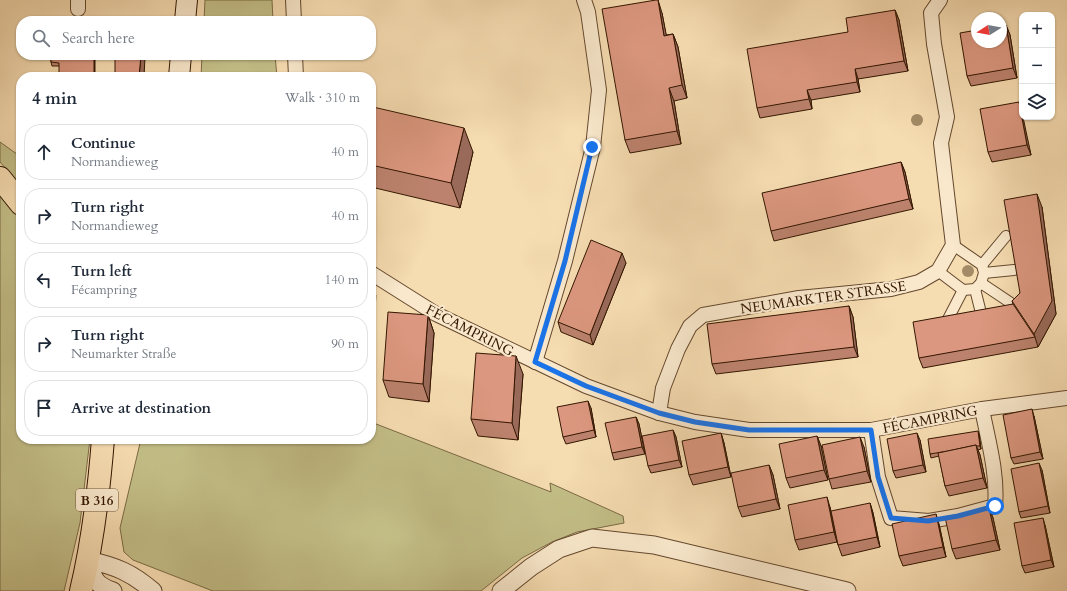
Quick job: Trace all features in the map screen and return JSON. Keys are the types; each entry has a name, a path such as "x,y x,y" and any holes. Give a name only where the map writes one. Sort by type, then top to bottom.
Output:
{"main road":[{"path":"185,16 187,0"},
{"path":"179,72 181,60"},
{"path":"0,178 16,198"},
{"name":"B 316","path":"81,591 88,560 96,506 102,444"}],"street":[{"path":"293,0 294,16"},
{"path":"535,362 565,261 592,147 599,90 588,12 584,0"},
{"path":"940,0 932,13 934,44 947,118 941,144 953,245 981,277 1017,307"},
{"path":"295,60 296,72"},
{"path":"982,317 981,277 1006,236"},
{"name":"NEUMARKTER STRASSE","path":"659,413 663,388 678,349 690,326 703,315 799,298 891,289 919,282 938,271 953,245"},
{"path":"947,321 962,290 981,277 1014,270"},
{"path":"938,271 962,290"},
{"name":"FÉCAMPRING","path":"376,276 436,314 586,386 659,413 695,422 749,430 871,430 982,409 1067,398"},
{"path":"871,430 878,477 891,518 928,521 958,516 995,506 996,493 993,466 982,409"},
{"path":"501,591 531,567 559,549 592,538 654,545 847,591"},
{"path":"88,560 94,579 100,586 113,591"},
{"path":"88,560 109,565 137,577 154,591"}],"shaded area":[{"path":"205,0 272,0 273,16 204,16"},
{"path":"202,60 275,60 277,72 201,72"},
{"path":"0,142 16,153 16,180 0,162"},
{"path":"0,191 16,214 16,444 89,444 80,523 64,591 0,591"},
{"path":"376,424 551,492 550,483 623,516 624,523 577,532 552,542 522,558 481,591 213,591 133,560 124,552 120,528 140,444 376,444"}],"building":[{"path":"658,0 664,36 673,34 682,85 669,88 677,131 625,140 602,9"},
{"path":"895,10 904,61 855,69 857,82 807,90 809,99 757,108 747,49 848,32 846,18"},
{"path":"971,31 971,48 1007,48 1007,31 1013,68 967,76 960,33"},
{"path":"51,60 94,60 94,72 59,72 59,63 51,62"},
{"path":"115,60 141,60 139,72 115,72"},
{"path":"1019,102 1019,120 1022,120 1027,145 988,152 980,109"},
{"path":"376,108 464,128 451,183 376,166"},
{"path":"901,162 909,199 771,231 762,193"},
{"path":"1037,194 1052,301 1034,334 1012,301 1020,293 1004,200"},
{"path":"591,240 622,253 590,335 558,322"},
{"path":"1013,304 1035,337 919,358 913,322"},
{"path":"849,306 854,347 712,364 707,324"},
{"path":"388,312 428,315 423,384 383,380"},
{"path":"476,353 516,356 512,423 471,419"},
{"path":"588,401 594,430 563,437 557,407"},
{"path":"1032,409 1040,452 1011,458 1003,415"},
{"path":"636,417 642,447 612,453 605,423"},
{"path":"673,430 679,460 648,466 642,436"},
{"path":"978,431 980,446 976,445 930,454 928,439"},
{"path":"721,433 728,467 689,475 682,441"},
{"path":"917,433 923,465 893,471 887,439"},
{"path":"817,436 824,470 786,478 779,444"},
{"path":"860,437 867,471 829,479 822,445"},
{"path":"976,445 983,478 945,486 938,453"},
{"path":"1039,463 1048,506 1019,512 1011,469"},
{"path":"769,465 776,499 738,507 731,473"},
{"path":"827,497 834,532 795,540 788,505"},
{"path":"870,503 877,537 838,545 831,511"},
{"path":"989,508 996,540 952,549 945,517"},
{"path":"936,514 943,547 899,556 892,524"},
{"path":"1043,518 1051,560 1022,566 1014,523"}],"route":[{"path":"592,147 565,261 535,362 586,386 659,413 695,422 749,430 871,430 878,477 891,518 928,521 958,516 995,506"}]}
